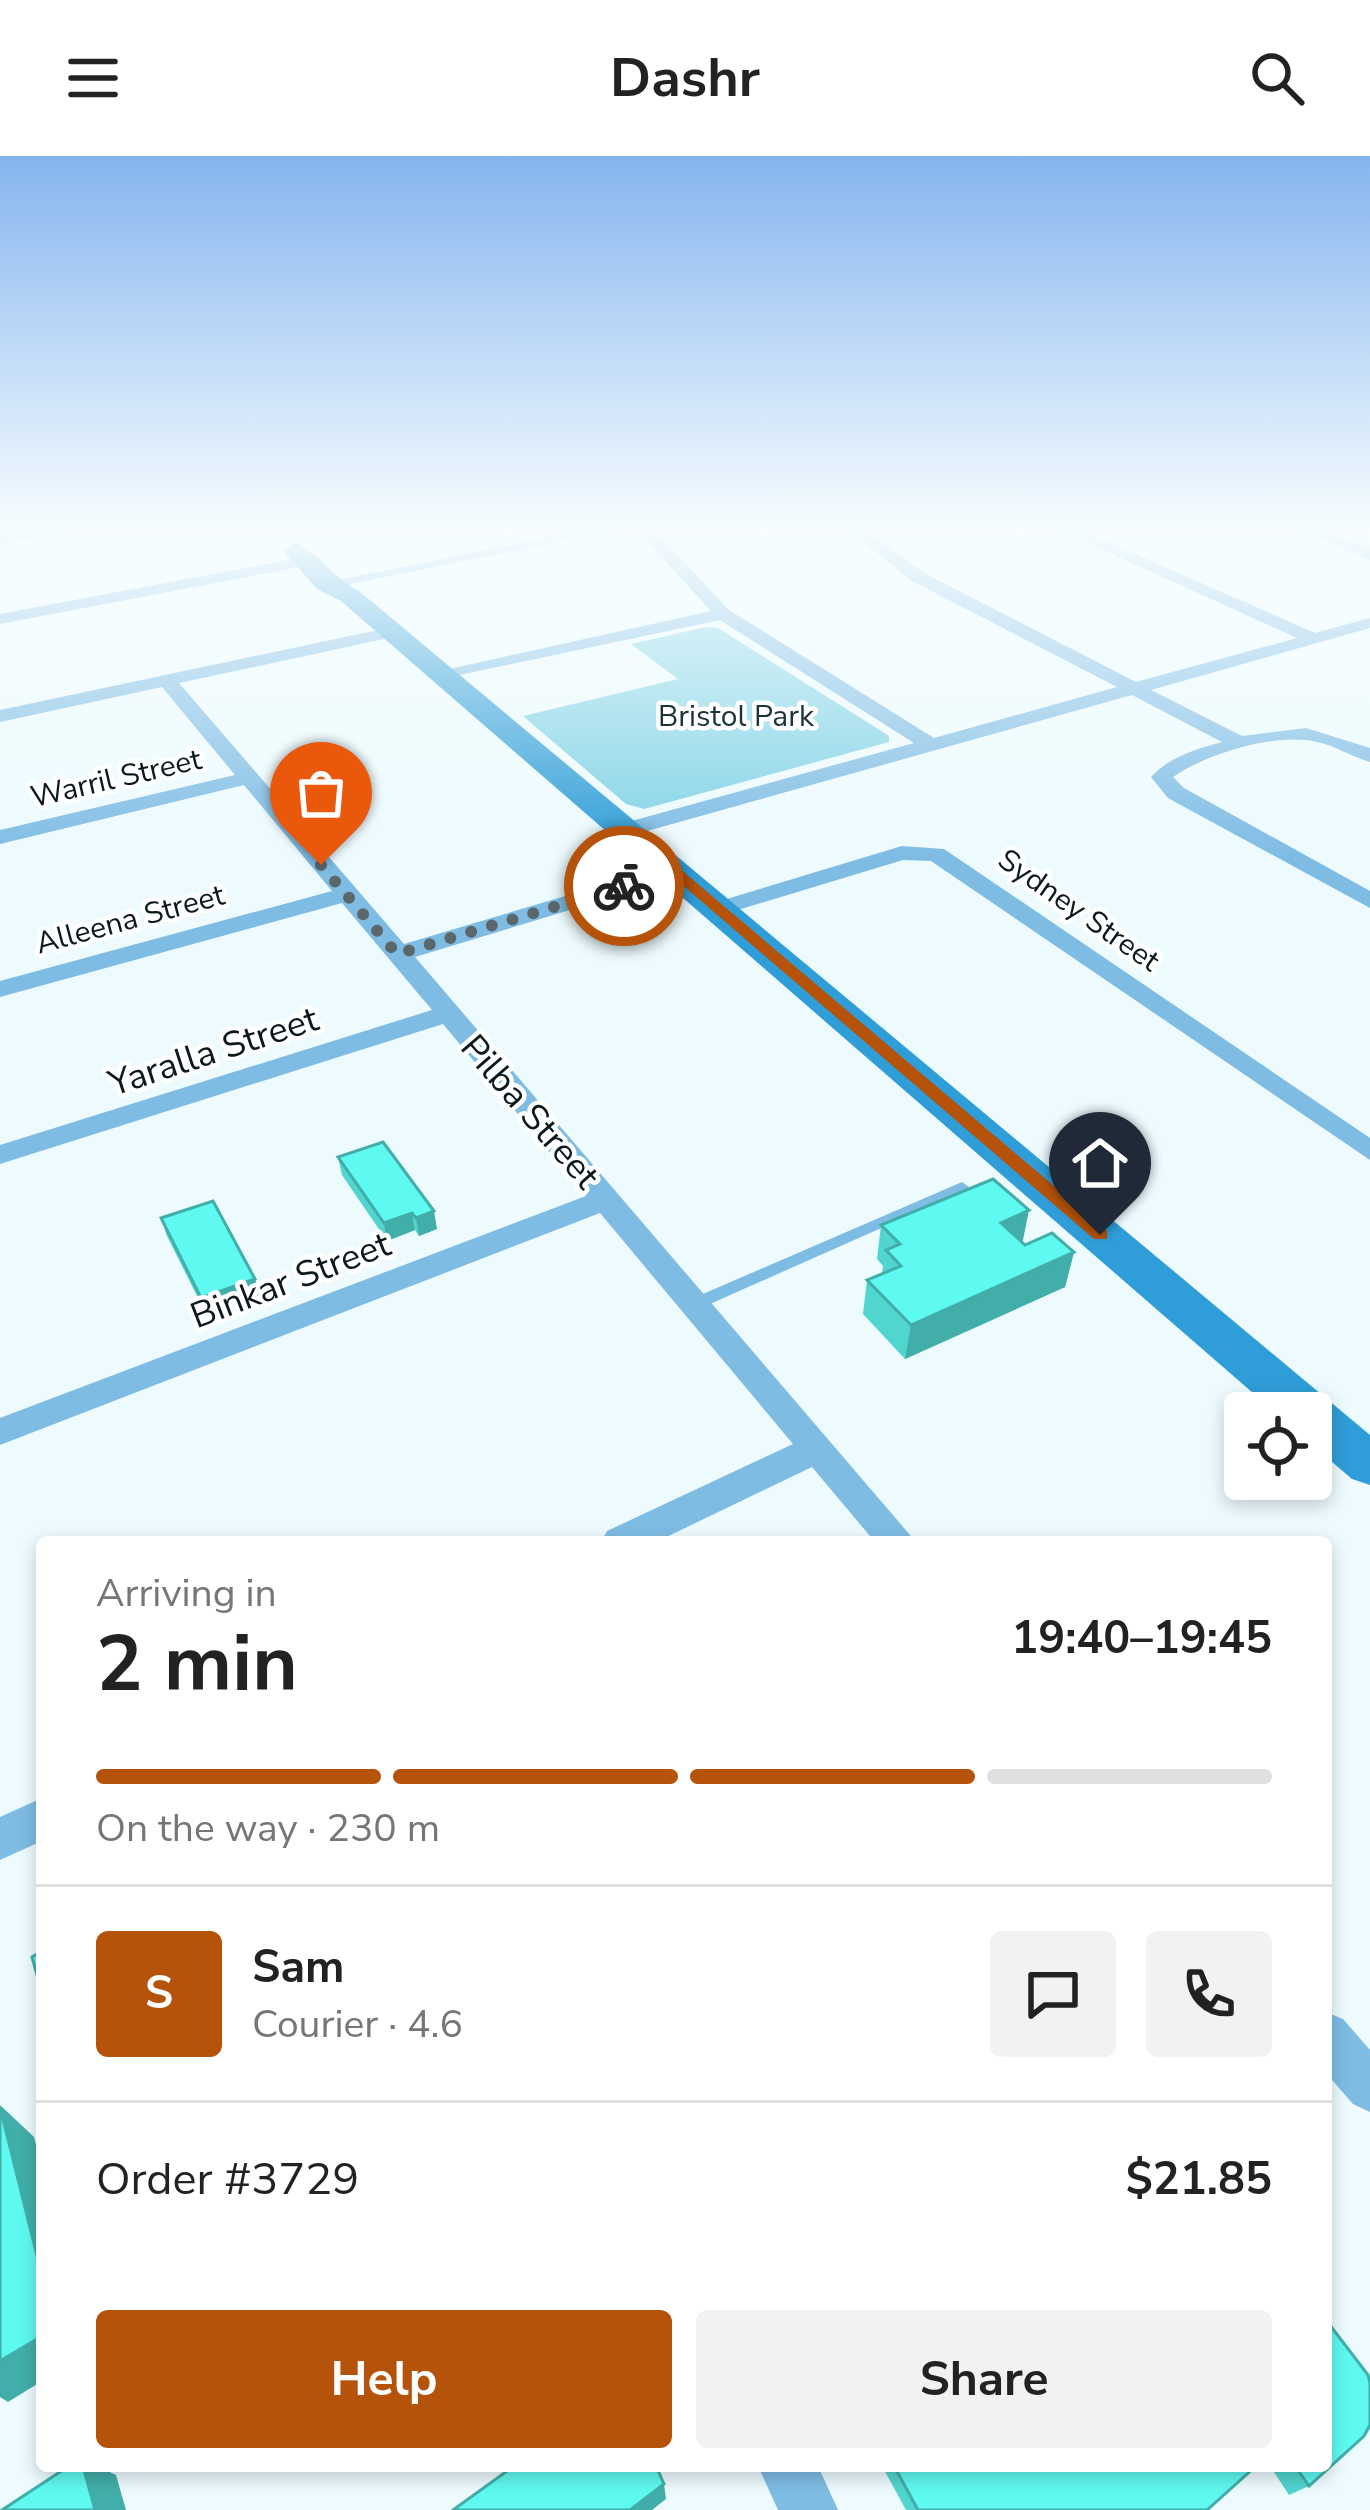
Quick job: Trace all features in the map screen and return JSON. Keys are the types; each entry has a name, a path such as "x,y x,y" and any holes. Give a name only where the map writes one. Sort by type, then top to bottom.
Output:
{"main road":[{"path":"399,638 1284,1392"},
{"path":"1332,1433 1370,1465"}],"street":[{"path":"0,716 364,638"},
{"path":"443,676 615,638"},
{"path":"761,638 931,745"},
{"path":"1037,638 1242,744"},
{"path":"625,830 1314,638"},
{"name":"Pilba Street","path":"166,680 892,1536"},
{"path":"1370,756 1309,734 1280,734 1177,764 1161,777 1177,793 1370,901"},
{"name":"Warril Street","path":"0,837 247,778"},
{"name":"Sydney Street","path":"718,909 902,853 936,854 1370,1151"},
{"path":"397,954 674,871"},
{"name":"Alleena Street","path":"0,989 346,894"},
{"name":"Yaralla Street","path":"0,1155 447,1014"},
{"name":"Binkar Street","path":"0,1432 608,1199"},
{"path":"633,1536 816,1449"},
{"path":"0,1839 36,1822"},
{"path":"1332,2043 1370,2087"},
{"path":"790,2472 809,2510"}],"lane":[{"path":"694,1304 962,1187"}],"green space":[{"name":"Bristol Park","path":"658,638 734,638 889,736 889,742 644,809 626,804 523,716 678,679 631,644"}],"building":[{"path":"383,1142 434,1211 384,1223 338,1157"},
{"path":"993,1179 1029,1210 1001,1223 1025,1245 1052,1233 1074,1252 911,1325 867,1280 901,1266 886,1250 900,1244 881,1225"},
{"path":"213,1201 255,1279 201,1298 161,1218"},
{"path":"0,2107 36,2252 36,2340 0,2361"},
{"path":"1332,2328 1368,2375 1370,2425 1332,2465"},
{"path":"60,2472 85,2472 95,2510 2,2510"},
{"path":"506,2472 659,2472 664,2484 630,2510 453,2510"},
{"path":"897,2472 1249,2472 1207,2510 918,2510"},
{"path":"1299,2472 1324,2472 1309,2486"}],"way so far":[{"path":"321,865 397,954 624,886"}],"route":[{"path":"624,886 674,871 1100,1235"}]}
